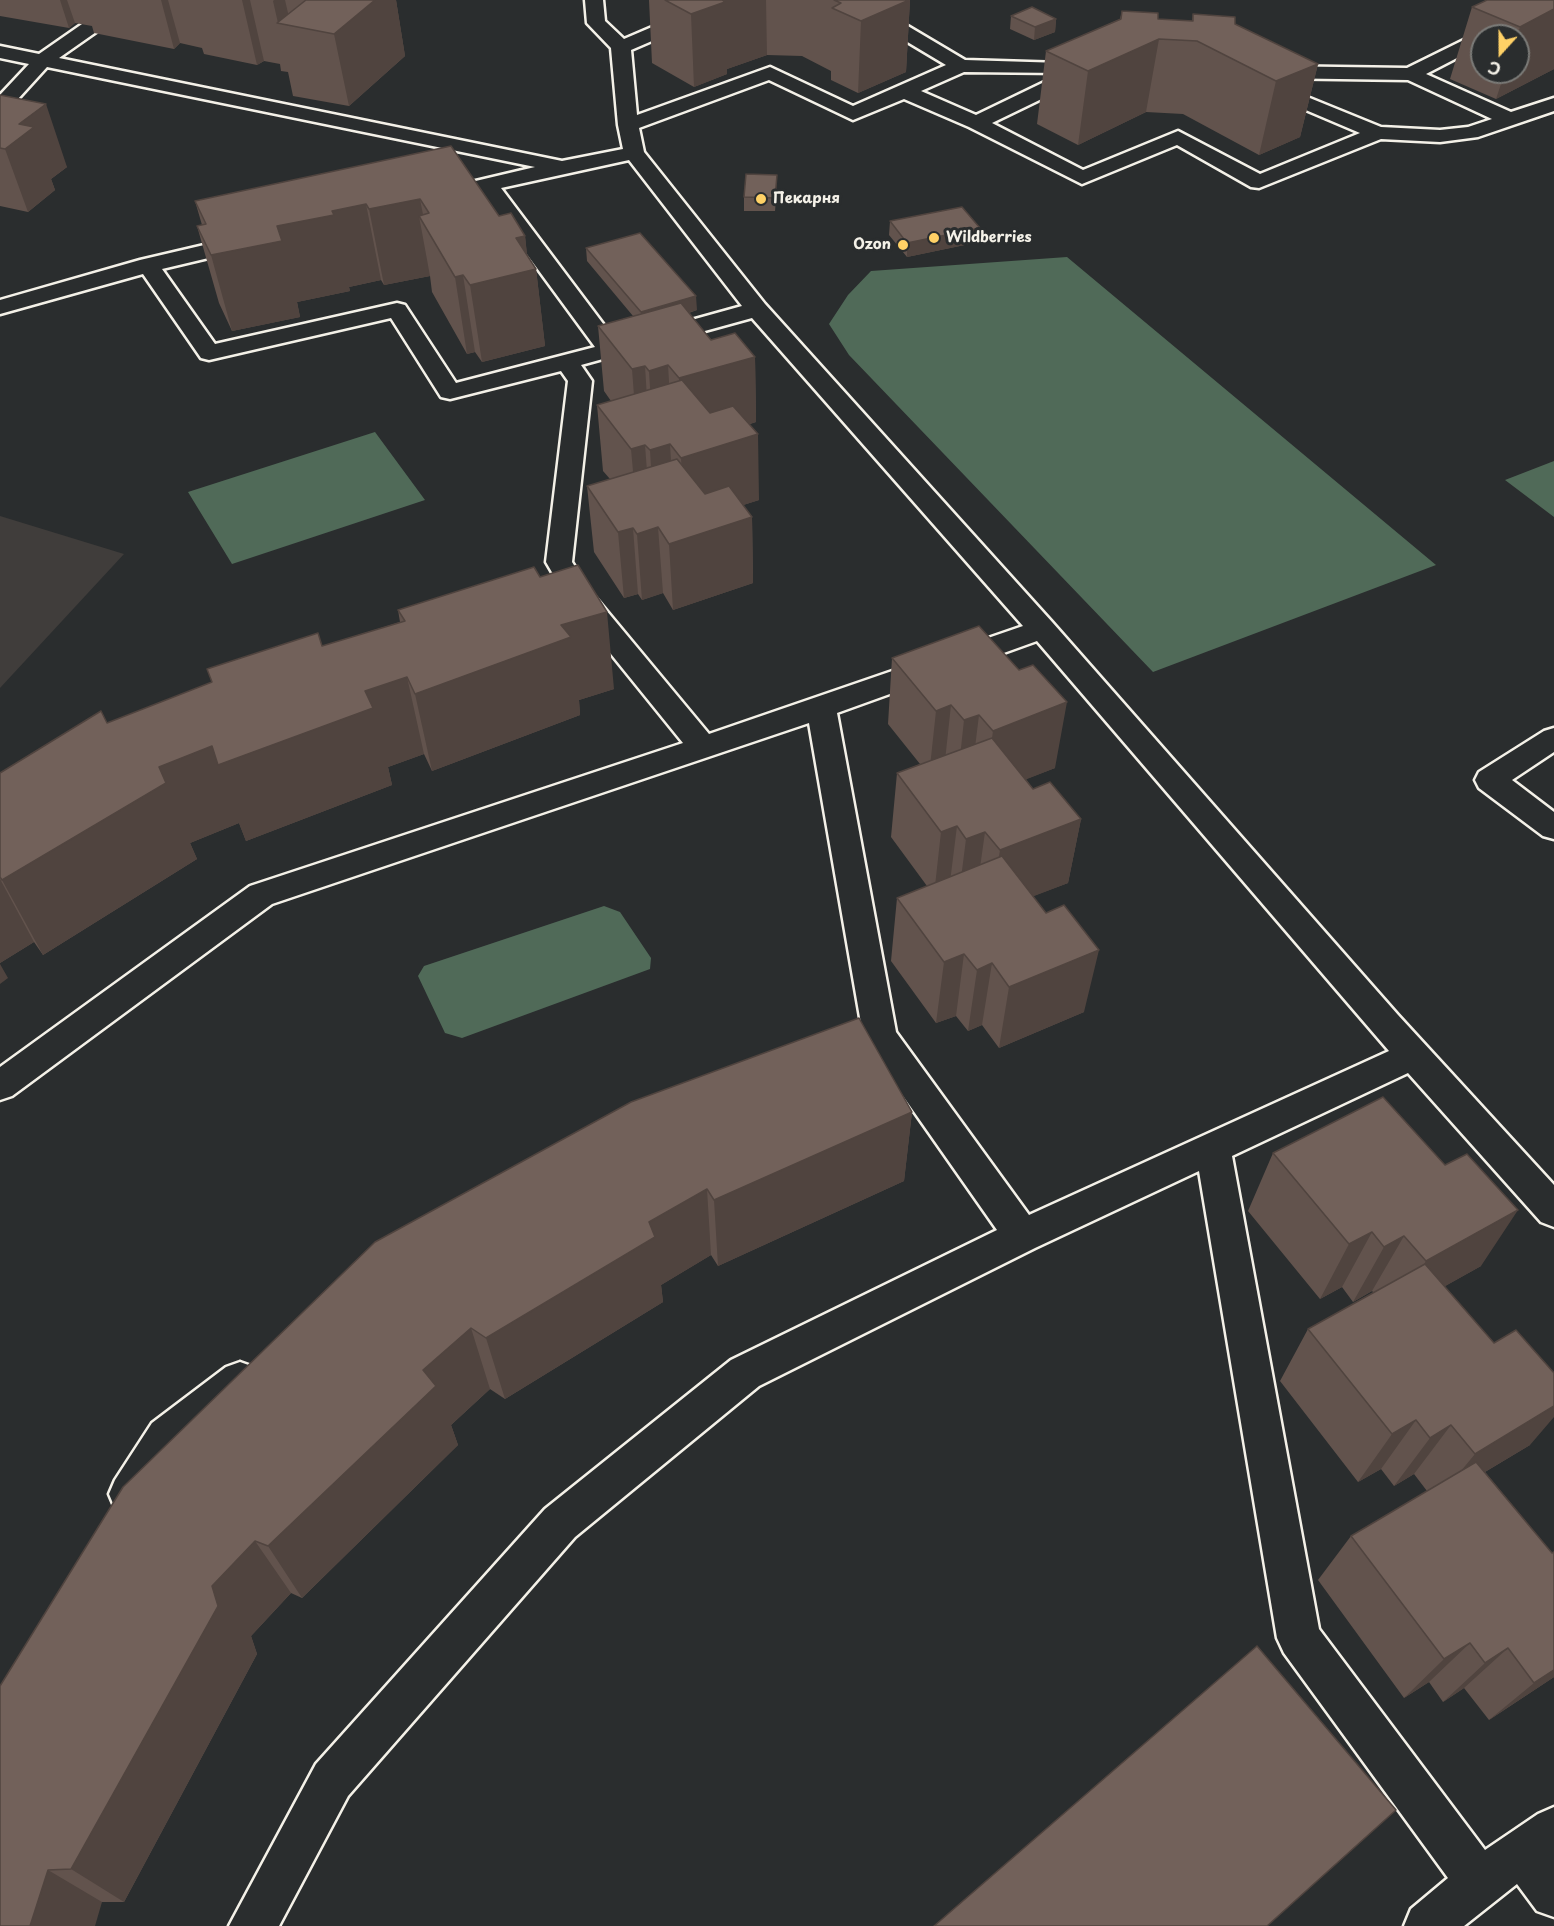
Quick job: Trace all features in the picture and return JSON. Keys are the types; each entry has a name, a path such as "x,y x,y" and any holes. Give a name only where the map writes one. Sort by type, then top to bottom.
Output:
{"street":[{"path":"594,0 596,24 621,47 628,125 634,153 757,309 1554,1211"},
{"path":"621,47 731,0"},
{"path":"851,0 961,66"},
{"path":"0,107 43,60 92,26"},
{"path":"1411,74 1470,44"},
{"path":"0,52 564,167"},
{"path":"628,125 771,73 853,114 961,66 1096,68 976,123"},
{"path":"1509,119 1411,74 1250,76 1377,133 1440,136 1471,133 1554,104"},
{"path":"904,91 976,123 1082,178 1178,137 1259,182 1377,133"},
{"path":"419,201 634,153"},
{"path":"487,185 610,350"},
{"path":"0,307 147,265 272,236"},
{"path":"147,265 209,353 397,310 450,392 757,309"},
{"path":"567,362 580,381 559,562 579,595 702,746"},
{"path":"545,607 579,595"},
{"path":"0,1086 261,895 821,708 1042,629"},
{"path":"821,708 880,1036 1022,1236"},
{"path":"1554,738 1490,780 1554,828"},
{"path":"803,1066 880,1036"},
{"path":"253,1926 332,1780 560,1523 745,1372 1022,1236 1414,1055"},
{"path":"1213,1148 1299,1638 1480,1882"},
{"path":"109,1526 166,1437 268,1358"},
{"path":"1428,1926 1480,1882 1538,1841 1554,1894"}],"shaded area":[{"path":"0,516 124,554 0,688"}],"green space":[{"path":"1067,257 1436,565 1153,672 849,355 829,324 848,295 871,271"},
{"path":"375,432 425,500 232,564 188,492"},
{"path":"1554,461 1554,517 1505,480"},
{"path":"604,906 620,912 651,958 650,969 462,1038 445,1033 418,976 424,966"}],"building":[{"path":"306,0 375,0 334,34 277,23"},
{"path":"665,0 722,0 725,2 691,14"},
{"path":"834,0 909,0 861,21 832,8 841,3"},
{"path":"1487,0 1554,0 1554,9 1526,24 1513,24 1472,7"},
{"path":"1032,7 1056,19 1035,27 1011,16"},
{"path":"1122,11 1158,13 1158,19 1193,21 1193,14 1235,17 1235,24 1318,64 1276,81 1197,41 1159,39 1088,71 1046,51 1121,19"},
{"path":"0,95 46,104 19,124 34,127 5,149 0,148"},
{"path":"451,146 499,216 511,213 525,236 516,238 536,269 470,285 463,275 455,277 419,216 429,213 420,199 369,209 366,204 332,211 334,215 277,226 282,241 211,255 197,226 206,224 195,201"},
{"path":"746,174 777,175 775,198 744,197"},
{"path":"962,207 980,228 907,243 890,221"},
{"path":"640,233 696,296 641,312 586,248"},
{"path":"681,303 711,340 735,333 755,357 679,378 668,365 649,371 645,366 632,369 598,326"},
{"path":"682,380 710,413 733,406 758,434 681,458 670,444 650,450 645,445 631,449 597,405"},
{"path":"677,459 705,494 729,486 752,517 669,544 658,527 637,534 633,528 618,532 587,486"},
{"path":"578,565 607,612 561,625 571,637 415,694 407,677 365,691 373,708 218,765 212,746 159,767 166,783 2,880 0,877 0,773 101,711 107,723 212,682 207,669 318,633 322,646 405,621 398,610 534,567 540,577"},
{"path":"979,626 1019,670 1033,665 1067,702 993,731 979,715 964,720 951,705 936,711 892,658"},
{"path":"992,738 1033,789 1050,782 1081,819 1000,850 985,832 966,839 957,826 941,832 897,773"},
{"path":"1002,856 1046,913 1064,905 1099,950 1009,987 992,963 977,970 964,954 944,962 897,898"},
{"path":"859,1018 912,1112 714,1200 707,1189 649,1222 655,1237 486,1338 471,1328 423,1370 436,1386 268,1546 255,1541 212,1586 218,1606 71,1869 48,1870 30,1926 0,1926 0,1686 123,1487 375,1242 631,1102"},
{"path":"1383,1097 1445,1165 1467,1154 1518,1210 1426,1261 1404,1236 1384,1247 1372,1232 1349,1244 1273,1153"},
{"path":"1425,1264 1494,1343 1516,1330 1554,1373 1554,1406 1475,1454 1451,1425 1430,1438 1416,1420 1392,1434 1308,1329"},
{"path":"1476,1462 1552,1553 1554,1552 1554,1670 1534,1683 1508,1648 1485,1663 1470,1643 1444,1659 1351,1536"},
{"path":"1257,1646 1396,1810 1267,1926 934,1926"}],"place":[{"name":"Пекарня","path":"761,199"},
{"name":"Wildberries","path":"934,238"},
{"name":"Ozon","path":"903,245"}]}
